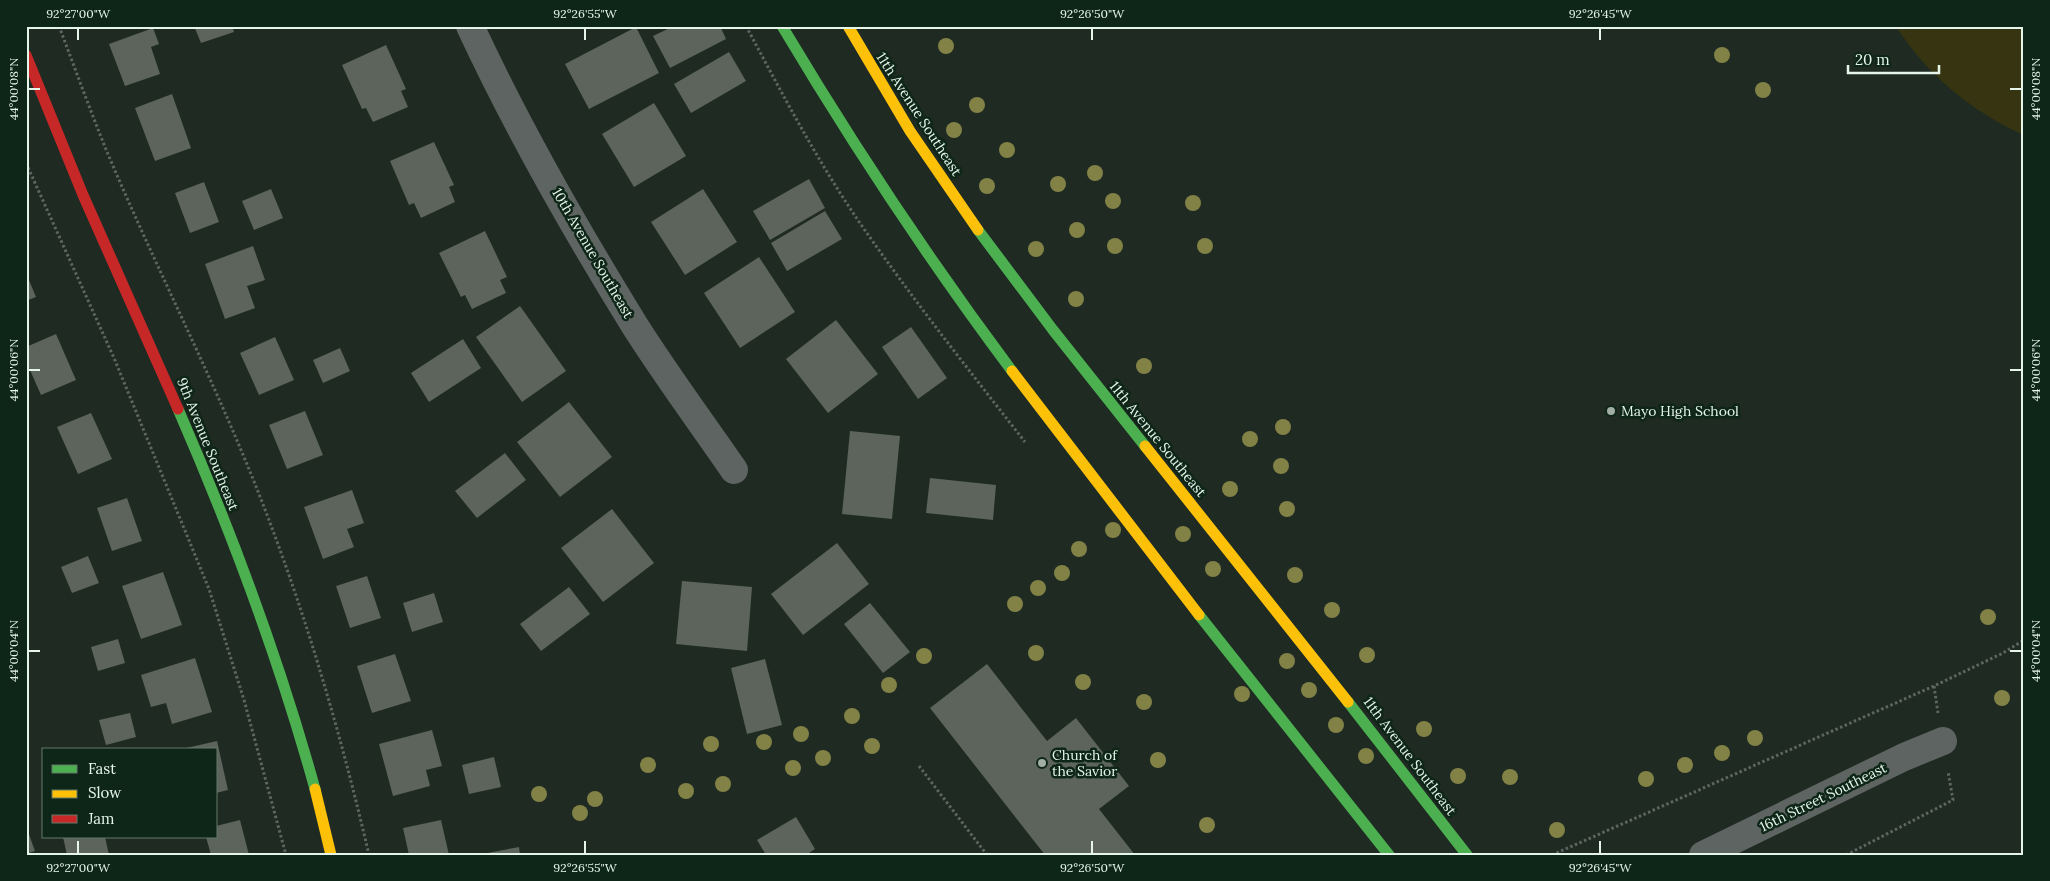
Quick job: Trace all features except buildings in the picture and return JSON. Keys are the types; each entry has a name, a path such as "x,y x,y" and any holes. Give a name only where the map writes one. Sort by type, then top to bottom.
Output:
{"main road":[{"path":"782,26 847,134 942,276 1114,507 1389,855"},
{"name":"11th Avenue Southeast","path":"848,26 916,143 991,248 1047,322 1351,704 1467,855"},
{"name":"9th Avenue Southeast","path":"26,55 48,112 186,428 240,562 280,673 308,767 330,855"}],"street":[{"name":"10th Avenue Southeast","path":"470,26 498,86 594,257 636,327 734,470"},
{"name":"16th Street Southeast","path":"1703,855 1904,757 1943,741"}],"path":[{"path":"59,26 106,147 256,488 320,667 347,762 369,855"},
{"path":"26,163 117,367 209,589 244,700 286,855"},
{"path":"1552,855 1934,686 2003,653 2024,640"},
{"path":"919,766 987,855"},
{"path":"1846,855 1953,800"}],"shaded area":[{"path":"1896,26 2024,26 2024,135 1987,115 1952,90 1921,60"}],"traffic: fast":[{"path":"782,26 892,202 1012,371"},
{"path":"978,230 1053,330 1145,446"},
{"path":"178,409 236,549 286,692 315,789"},
{"path":"1199,615 1389,855"},
{"path":"1348,702 1467,855"}],"traffic: slow":[{"path":"848,26 910,131 978,230"},
{"path":"1012,371 1199,615"},
{"path":"1145,446 1348,702"},
{"path":"315,789 331,855"}],"traffic: jam":[{"path":"26,55 83,195 178,409"}],"place":[{"name":"Mayo High School","path":"1611,411"},
{"name":"Church of the Savior","path":"1042,763"}]}
